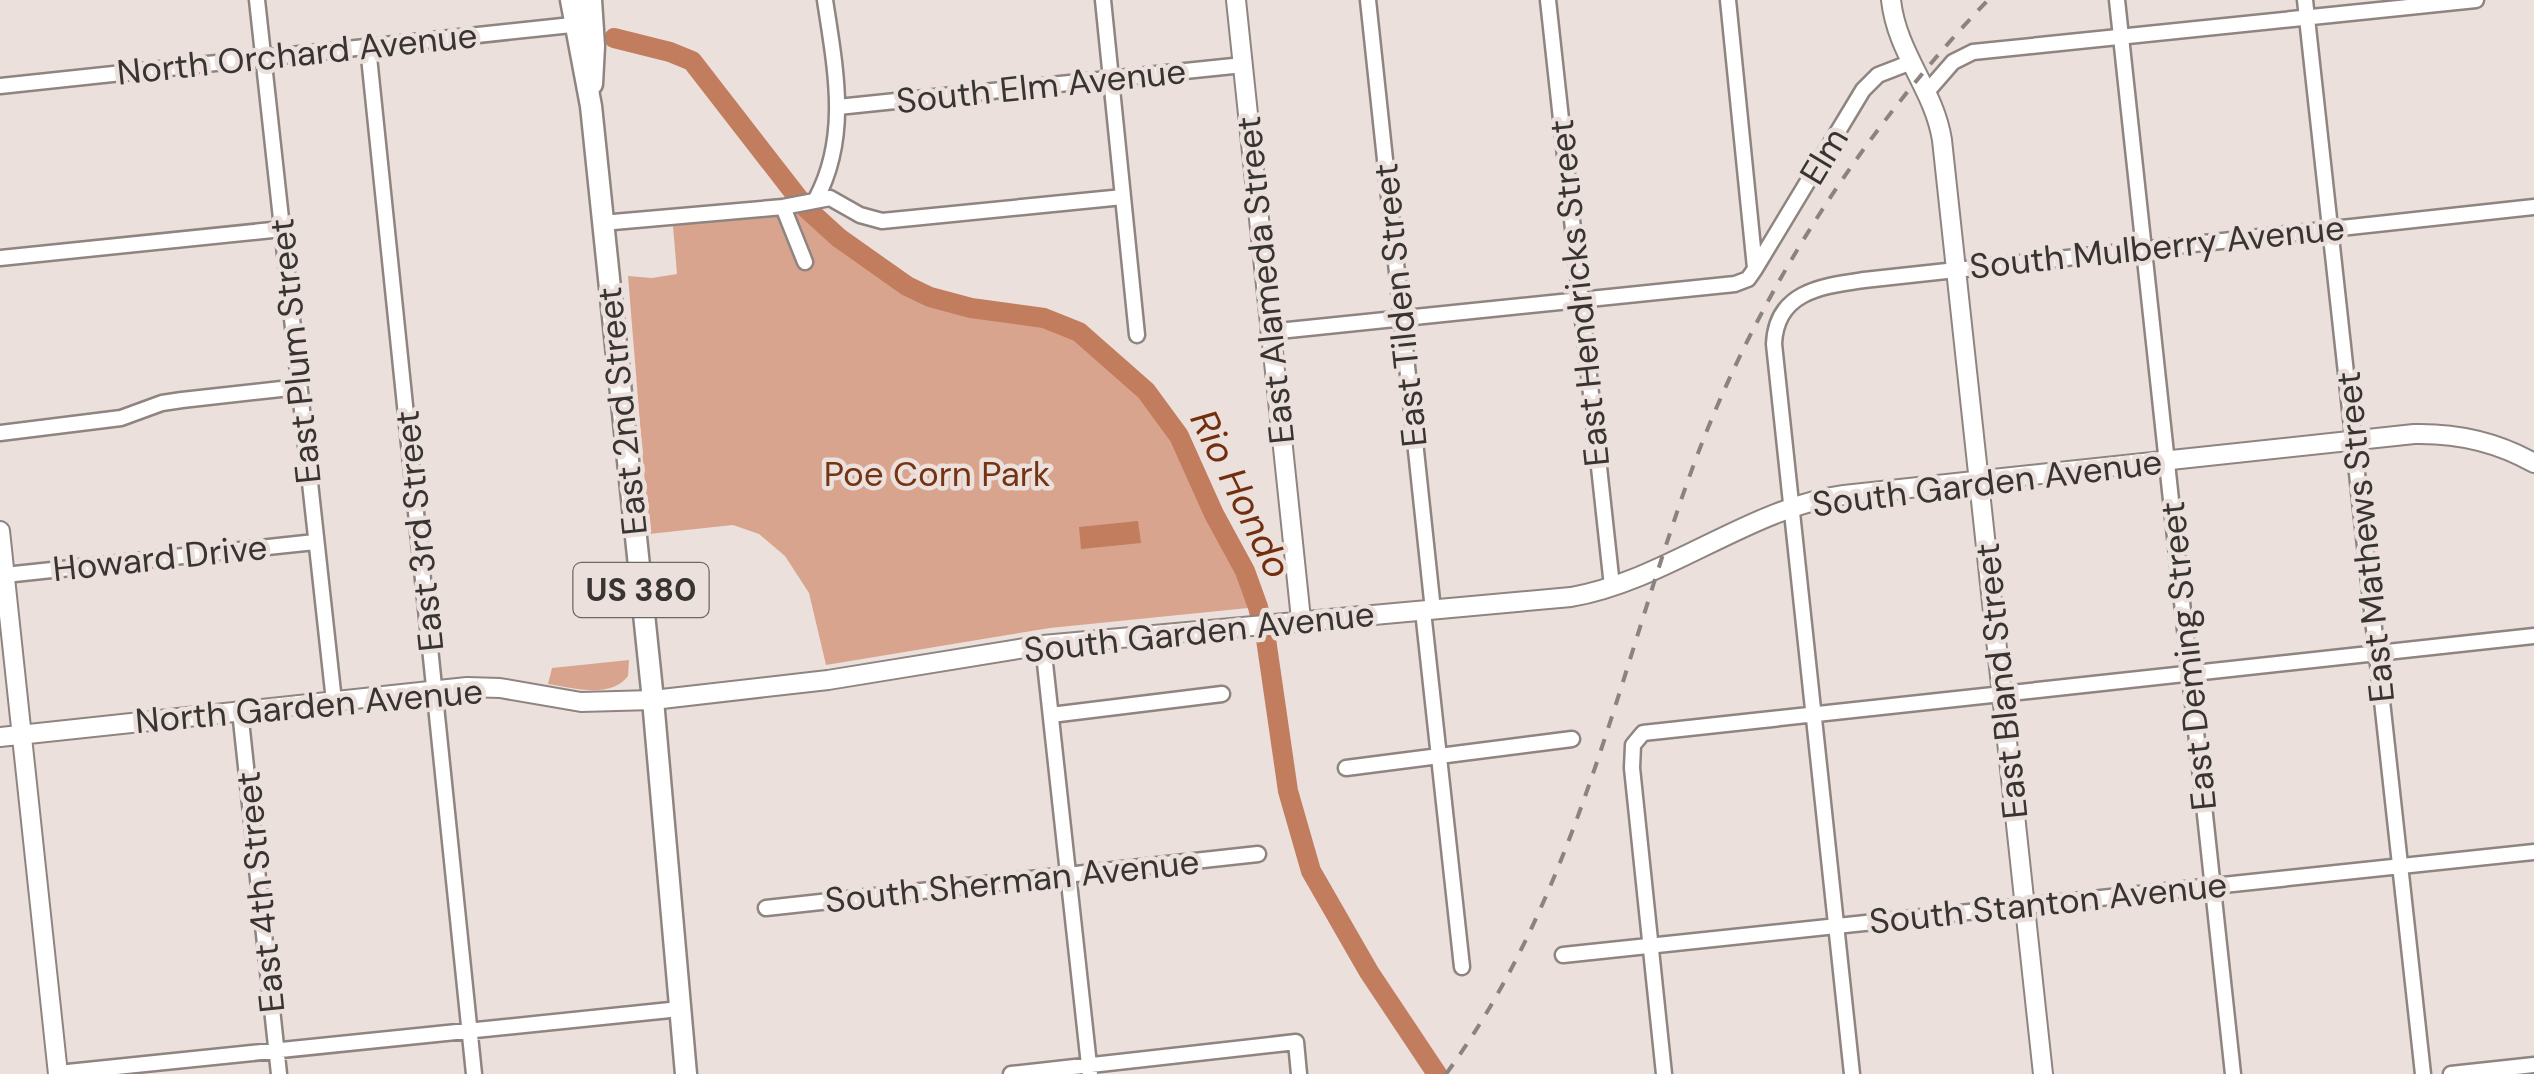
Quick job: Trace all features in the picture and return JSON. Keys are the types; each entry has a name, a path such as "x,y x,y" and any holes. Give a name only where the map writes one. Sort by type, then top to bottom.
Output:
{"main road":[{"name":"East 2nd Street","path":"571,0 583,24 653,700 686,1074"},
{"name":"East 2nd Street","path":"583,24 590,0"}],"street":[{"name":"East Plum Street","path":"257,0 334,701"},
{"path":"814,200 835,142 838,106 825,1 843,0"},
{"path":"1104,0 1138,335"},
{"name":"East Alameda Street","path":"1236,0 1301,619"},
{"name":"East Tilden Street","path":"1368,0 1402,319 1438,755 1462,967"},
{"name":"East Hendricks Street","path":"1548,0 1612,586"},
{"path":"1270,332 1735,284 1748,279 1755,268 1728,0"},
{"name":"East Bland Street","path":"1891,0 1897,35 1941,131 2043,1074"},
{"name":"East Deming Street","path":"2117,0 2233,1074"},
{"name":"East Mathews Street","path":"2305,0 2423,1074"},
{"path":"1926,92 1953,62 1966,54 2476,0"},
{"name":"North Orchard Avenue","path":"0,86 583,24"},
{"name":"East 3rd Street","path":"368,47 474,1074"},
{"name":"Elm","path":"1755,268 1863,90 1878,75 1909,63"},
{"name":"South Elm Avenue","path":"838,106 1243,65"},
{"path":"602,224 788,207 814,200 837,201 876,221 1123,197"},
{"path":"788,207 806,262"},
{"name":"South Mulberry Avenue","path":"1792,508 1774,344 1776,326 1786,307 1800,294 1818,287 1957,268 2534,208"},
{"path":"0,258 282,229"},
{"path":"0,433 121,418 162,403 299,387"},
{"name":"South Garden Avenue","path":"856,676 1043,644 1572,597 1612,586 1792,508 1832,496 2354,441 2448,435 2494,444 2534,463"},
{"path":"1792,508 1852,1074"},
{"path":"0,531 58,1074 680,1008"},
{"name":"Howard Drive","path":"5,575 316,542"},
{"path":"1664,1074 1632,768 1636,738 1668,728 2534,636"},
{"path":"1043,644 1090,1070"},
{"name":"North Garden Avenue","path":"0,737 436,690 488,688 580,702 653,700 856,676"},
{"path":"1051,714 1222,694"},
{"name":"East 4th Street","path":"240,711 279,1074"},
{"path":"1346,768 1572,739"},
{"name":"South Stanton Avenue","path":"1563,955 2534,852"},
{"name":"South Sherman Avenue","path":"766,908 1258,854"},
{"path":"1011,1074 1090,1070 1296,1042 1299,1074"},
{"path":"2451,1074 2534,1065"}],"green space":[{"name":"Poe Corn Park","path":"809,212 860,254 916,290 957,305 1024,313 1062,323 1111,355 1142,386 1177,433 1258,607 1050,628 826,665 809,593 785,556 759,534 733,525 649,534 628,276 677,274 673,226"},
{"path":"629,660 628,676 612,688 591,690 548,684 552,668"}],"shaded area":[{"path":"1138,521 1141,543 1081,549 1079,527"}],"waterway":[{"name":"Rio Hondo","path":"614,38 692,61 806,208 839,238 907,286 971,308 1044,318 1079,332 1146,391 1179,436 1245,571 1258,607 1288,791 1311,871 1369,972 1437,1074"}],"railway":[{"path":"1446,1074 1490,1007 1559,864 1613,714 1686,486 1741,354 1811,227 1851,167 1894,109 1988,0"}]}
